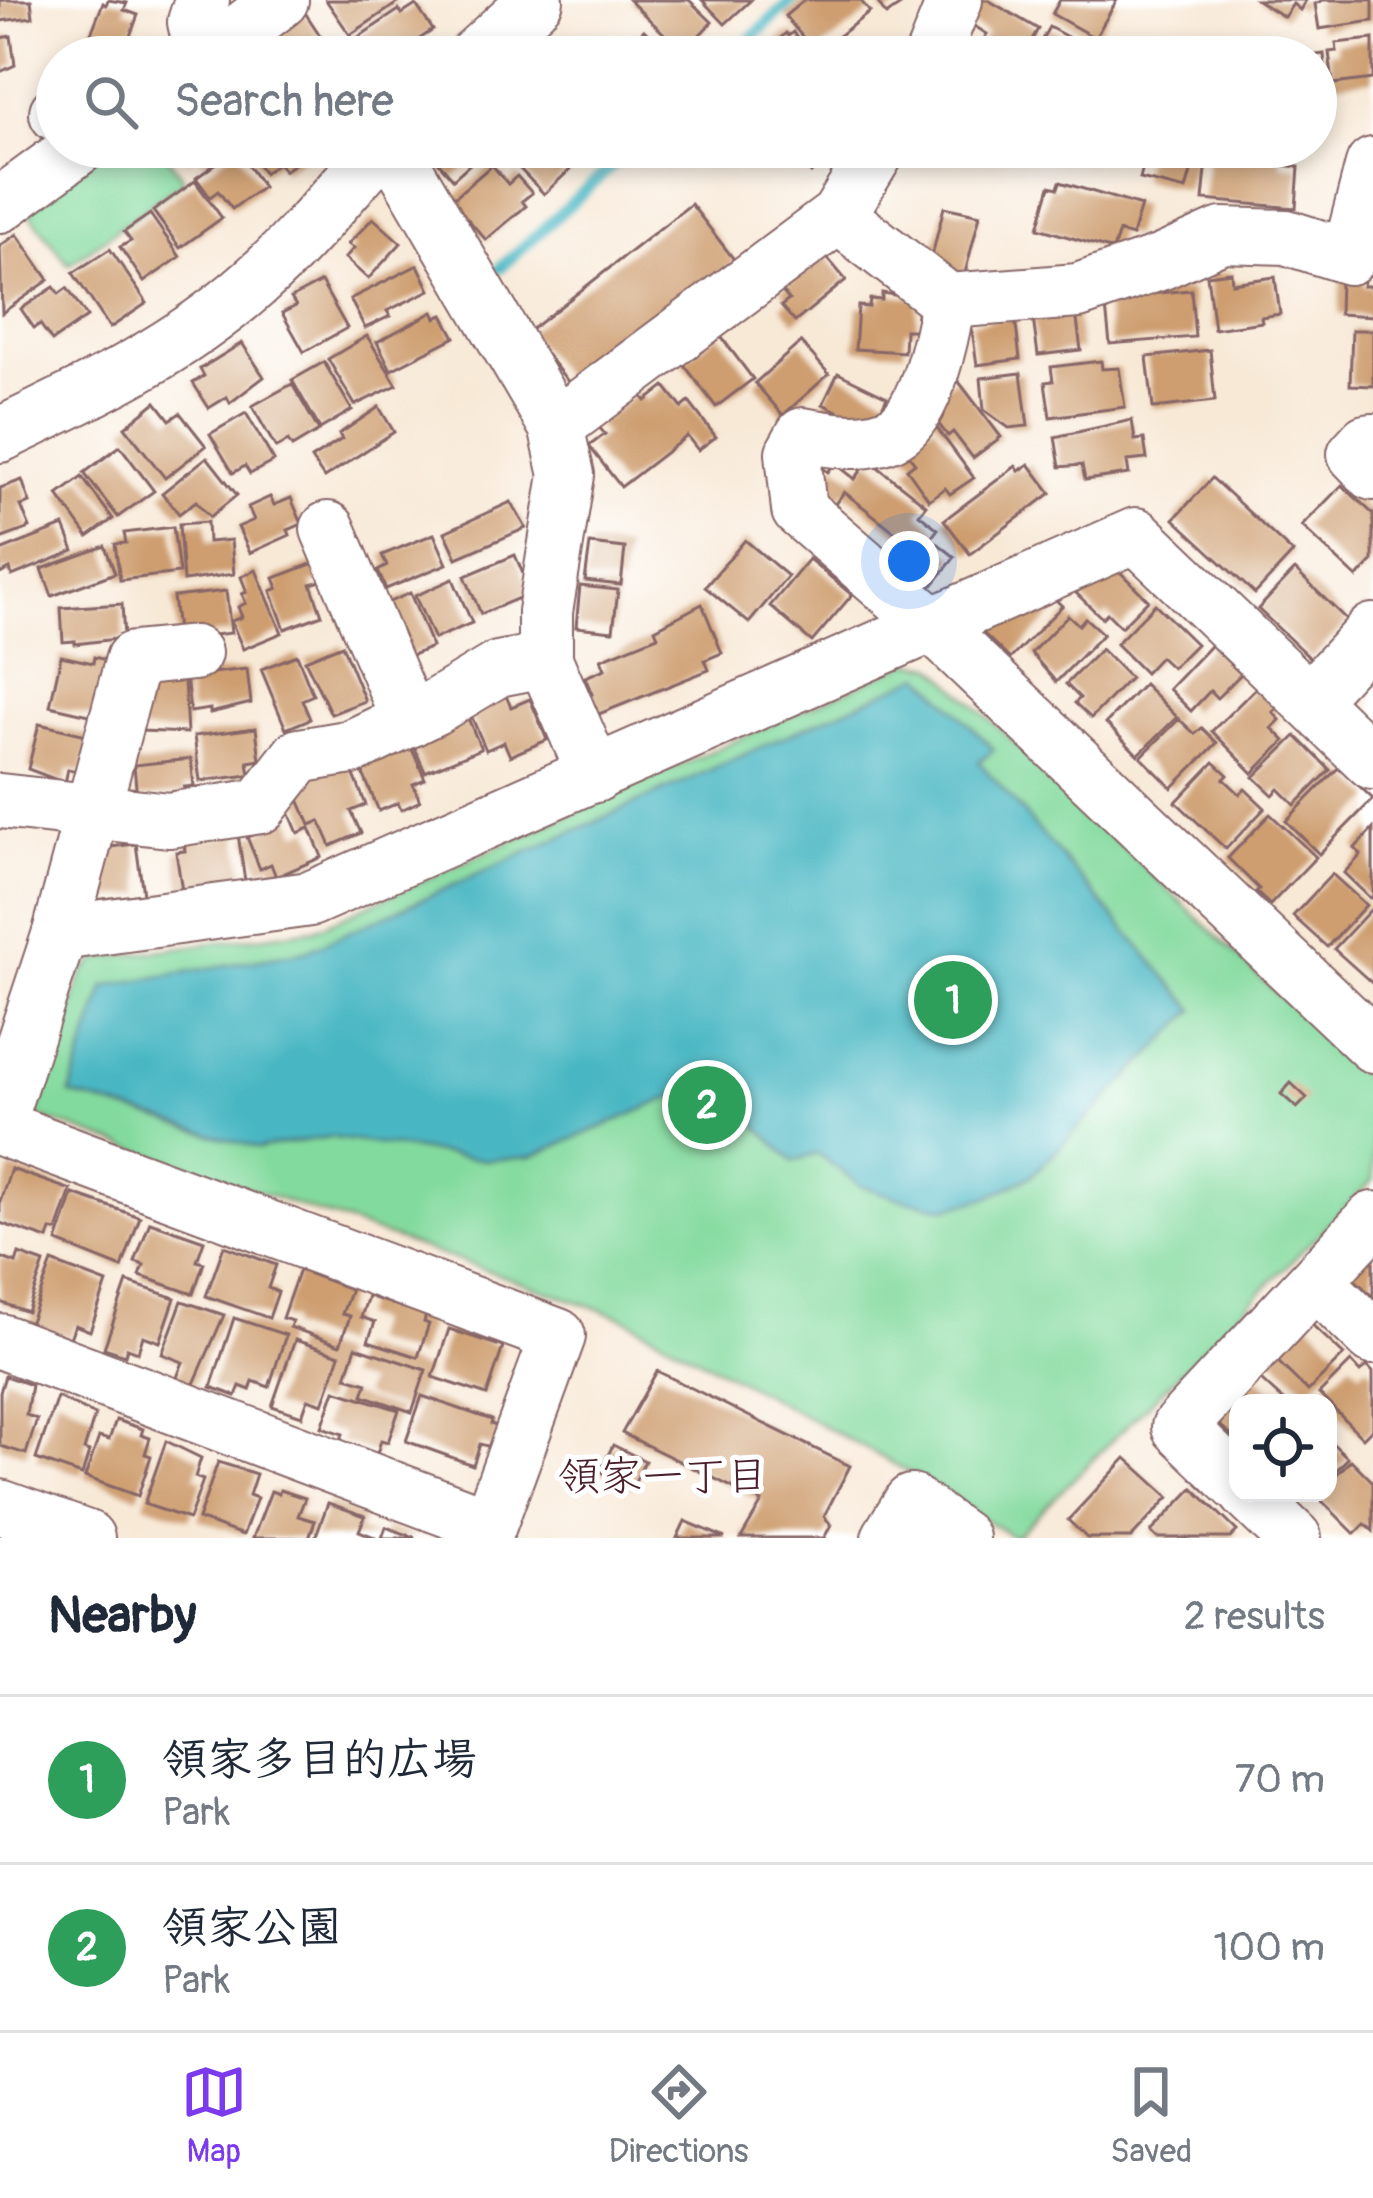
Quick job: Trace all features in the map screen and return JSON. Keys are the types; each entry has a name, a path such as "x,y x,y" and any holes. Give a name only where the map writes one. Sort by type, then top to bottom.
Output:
{"street":[{"path":"199,36 195,22 202,0"},
{"path":"233,36 281,0"},
{"path":"497,36 536,0"},
{"path":"940,36 955,0"},
{"path":"0,205 36,166"},
{"path":"838,216 948,302 1078,291 1222,235 1286,237 1349,257 1373,166"},
{"path":"0,435 115,381 194,331 257,281 363,168"},
{"path":"404,168 556,426 567,475 545,612 545,660 595,775"},
{"path":"556,426 838,216 867,168"},
{"path":"948,302 940,349 918,402 897,430 847,442 803,435 793,453 799,509 931,624 1373,1045"},
{"path":"1373,441 1354,454 1373,473"},
{"path":"328,529 410,720"},
{"path":"60,933 310,899 1136,535 1373,763"},
{"path":"1309,700 1373,631"},
{"path":"0,1114 60,933 133,659 194,653"},
{"path":"0,801 169,820 260,806 299,756 352,747 410,720 498,668 545,660"},
{"path":"0,1128 558,1336 489,1525 0,1341"},
{"path":"1229,1475 1179,1427 1373,1220"},
{"path":"1317,1283 1373,1337"},
{"path":"889,1538 911,1502 962,1538"},
{"path":"1256,1502 1294,1538"},
{"path":"0,1507 87,1538"}],"green space":[{"path":"77,168 175,168 184,180 69,265 25,207"},
{"path":"910,662 934,666 1373,1085 1373,1180 1014,1538 916,1476 622,1317 37,1116 83,972 98,959 315,929"}],"water":[{"path":"922,675 994,750 979,762 1195,1010 1031,1176 989,1197 946,1208 861,1186 818,1154 793,1161 742,1111 699,1106 700,1085 531,1157 486,1160 329,1137 258,1148 70,1094 105,986 306,951"}],"building":[{"path":"0,0 31,0 33,17 0,21"},
{"path":"108,0 127,3 124,10 138,15 130,36 90,36 103,3"},
{"path":"326,0 402,0 350,35"},
{"path":"629,0 689,0 712,22 698,36 666,36"},
{"path":"702,0 751,0 725,24"},
{"path":"804,0 860,0 870,12 838,36 802,36 785,16"},
{"path":"876,0 908,0 886,15"},
{"path":"976,0 988,0 1038,29 1034,36 986,36 965,20"},
{"path":"1060,0 1117,0 1096,36 1052,14"},
{"path":"1257,0 1306,0 1300,10 1293,4 1284,17"},
{"path":"1373,0 1373,21 1319,29 1315,4"},
{"path":"416,5 433,30 424,36 360,36 399,10 402,14"},
{"path":"302,8 320,36 268,36"},
{"path":"1049,27 1066,36 1044,36"},
{"path":"11,36 15,65 0,72 0,38"},
{"path":"1373,39 1373,79 1337,84 1337,43"},
{"path":"210,168 250,168 263,187 232,209 218,191 210,197 196,178"},
{"path":"443,168 465,168 453,179"},
{"path":"488,168 495,168 508,184 517,176 532,193 522,201 526,206 486,240 451,200"},
{"path":"519,168 572,168 544,194"},
{"path":"1143,168 1192,168 1186,190 1140,179"},
{"path":"1206,168 1299,168 1296,208 1203,200"},
{"path":"195,181 222,218 180,248 153,211"},
{"path":"1060,182 1141,206 1132,236 1119,232 1113,250 1038,228 1050,186 1058,188"},
{"path":"691,204 736,262 574,389 528,332"},
{"path":"944,207 980,215 964,277 929,268"},
{"path":"150,214 180,257 144,282 120,247 131,241 124,232"},
{"path":"373,218 401,243 368,279 345,258 354,248 348,244"},
{"path":"17,234 49,280 2,313 0,246"},
{"path":"110,249 147,303 110,328 73,273"},
{"path":"824,254 846,280 795,322 781,306 789,300 781,290"},
{"path":"418,265 430,290 365,328 350,299"},
{"path":"1231,272 1232,283 1275,277 1280,314 1261,317 1262,322 1214,329 1207,275"},
{"path":"1340,279 1364,280 1363,286 1373,286 1373,316 1339,314"},
{"path":"321,282 347,328 304,352 282,313 296,306 291,298"},
{"path":"54,287 59,294 67,288 87,317 52,341 40,324 34,328 21,309"},
{"path":"1191,290 1195,337 1110,344 1105,298"},
{"path":"882,293 918,299 916,330 905,330 904,352 855,349 858,306 869,307 870,299 882,300"},
{"path":"1075,305 1081,350 1038,355 1032,311"},
{"path":"433,312 436,318 443,315 455,337 391,370 377,342"},
{"path":"1015,317 1020,359 977,365 971,323"},
{"path":"1352,330 1373,330 1373,386 1350,385"},
{"path":"719,334 753,379 716,407 682,362"},
{"path":"367,336 397,385 355,405 328,359"},
{"path":"801,342 829,374 783,415 755,383"},
{"path":"242,343 264,377 230,403 227,397 209,408 193,383 204,376 200,369"},
{"path":"1210,350 1215,401 1153,408 1147,357"},
{"path":"1101,361 1102,369 1119,368 1125,407 1050,417 1045,382 1053,381 1051,367"},
{"path":"324,362 352,410 320,429 292,380"},
{"path":"838,373 887,397 877,417 863,424 823,404"},
{"path":"1021,373 1028,426 1009,428 984,410 981,378"},
{"path":"956,378 1001,437 973,458 922,403"},
{"path":"292,384 319,431 292,447 288,441 276,448 252,406"},
{"path":"665,386 682,408 689,402 716,437 698,450 687,436 621,487 589,446 605,434 597,425 639,392 646,401"},
{"path":"156,402 170,420 180,413 206,446 165,478 125,427"},
{"path":"379,407 394,432 324,478 311,459"},
{"path":"246,413 274,461 250,474 245,466 233,473 210,434"},
{"path":"1132,420 1135,440 1144,439 1147,459 1127,461 1129,474 1085,480 1082,465 1060,467 1055,437"},
{"path":"934,424 974,478 950,494 945,488 929,500 907,469 915,463 902,447"},
{"path":"120,446 154,491 118,517 84,473"},
{"path":"207,457 237,495 210,517 196,501 179,514 162,493"},
{"path":"869,460 926,505 919,514 938,529 931,538 955,557 923,597 904,582 917,566 896,549 904,539 844,492 832,508 804,487 820,466 828,472 835,463 855,479"},
{"path":"1029,464 1051,493 970,554 944,520 1016,466 1019,471"},
{"path":"82,477 113,519 88,537 58,495"},
{"path":"1212,478 1293,553 1255,594 1174,519"},
{"path":"22,480 30,503 21,506 30,528 0,539 0,488"},
{"path":"1342,485 1373,514 1373,561 1357,578 1302,526"},
{"path":"270,497 274,505 291,498 302,524 288,530 290,535 250,553 238,527 254,520 248,507"},
{"path":"511,502 526,528 457,558 445,532"},
{"path":"207,522 208,542 231,540 234,574 183,581 179,524"},
{"path":"64,526 74,551 12,576 10,569 0,574 0,551"},
{"path":"173,527 179,573 120,580 115,544 126,543 124,533"},
{"path":"434,534 447,564 386,589 378,571 387,566 382,555"},
{"path":"745,540 788,576 749,623 705,587"},
{"path":"590,544 625,548 621,585 585,581"},
{"path":"105,546 115,573 52,596 42,569"},
{"path":"515,555 531,593 481,614 465,576"},
{"path":"809,559 852,595 812,642 770,606"},
{"path":"314,563 321,581 311,584 322,615 285,629 271,591 278,588 274,578"},
{"path":"1113,565 1148,600 1121,627 1107,613 1102,618 1076,593 1100,569"},
{"path":"256,570 282,633 243,649 231,621 242,617 238,607 246,603 241,577"},
{"path":"1295,570 1348,621 1311,659 1258,609"},
{"path":"453,579 472,623 434,639 415,596"},
{"path":"580,586 618,590 613,631 576,627"},
{"path":"226,591 231,633 178,639 173,597"},
{"path":"1048,592 1062,606 1010,659 981,631"},
{"path":"410,593 432,647 398,661 376,608"},
{"path":"122,604 124,638 63,642 61,608"},
{"path":"702,604 722,653 705,660 709,670 589,718 581,698 592,694 585,677 605,669 601,659 658,636 655,629"},
{"path":"1155,604 1196,644 1172,668 1160,657 1145,673 1116,644"},
{"path":"1068,615 1079,625 1085,618 1103,634 1056,682 1031,653"},
{"path":"342,645 365,701 331,714 305,660"},
{"path":"1211,645 1241,674 1217,698 1210,691 1191,711 1169,689"},
{"path":"1101,649 1130,678 1091,718 1075,703 1080,698 1066,684"},
{"path":"297,655 313,695 302,700 310,719 286,729 261,669"},
{"path":"61,656 93,663 94,657 111,661 98,717 50,706"},
{"path":"247,669 251,703 210,713 210,709 190,712 186,676"},
{"path":"184,681 187,733 142,731 139,691 149,683"},
{"path":"1144,684 1177,717 1138,755 1106,723"},
{"path":"1258,686 1278,707 1273,712 1280,720 1272,728 1285,741 1253,773 1212,731"},
{"path":"506,696 511,707 530,699 547,740 510,756 504,742 486,750 469,711"},
{"path":"465,711 481,749 425,772 413,744"},
{"path":"1179,719 1195,734 1202,728 1217,743 1172,788 1141,757"},
{"path":"39,724 91,736 82,772 68,769 65,783 28,769"},
{"path":"256,728 260,760 248,762 250,775 200,781 194,736"},
{"path":"1296,736 1330,770 1295,805 1279,789 1273,795 1254,777"},
{"path":"407,738 425,779 413,784 420,801 401,810 398,803 379,811 359,764"},
{"path":"191,759 194,786 184,787 185,793 137,798 134,765"},
{"path":"348,760 366,805 351,811 361,833 331,846 320,821 310,825 292,783"},
{"path":"1214,762 1240,794 1245,789 1265,808 1226,849 1176,802"},
{"path":"1339,767 1373,799 1319,854 1286,821"},
{"path":"289,812 298,833 310,828 322,857 276,877 271,864 260,869 247,837"},
{"path":"1270,814 1316,857 1270,905 1228,858"},
{"path":"1373,829 1370,898 1344,873 1361,855 1355,848"},
{"path":"238,834 245,881 182,891 176,852 185,851 184,843"},
{"path":"136,844 143,894 95,900 93,849"},
{"path":"1332,874 1366,905 1327,947 1293,916"},
{"path":"1373,907 1373,984 1334,949"},
{"path":"1291,1083 1307,1098 1297,1108 1281,1094"},
{"path":"11,1169 71,1190 57,1231 51,1230 48,1239 0,1223 0,1201"},
{"path":"73,1194 140,1217 122,1268 57,1242"},
{"path":"150,1222 204,1241 197,1261 204,1263 193,1294 140,1276 144,1265 135,1262"},
{"path":"1373,1241 1373,1297 1345,1270"},
{"path":"224,1246 276,1265 268,1288 278,1292 269,1318 206,1296"},
{"path":"19,1254 44,1263 27,1312 0,1302 0,1257 16,1263"},
{"path":"52,1262 107,1283 90,1331 75,1325 70,1338 29,1324"},
{"path":"299,1270 351,1289 342,1314 350,1316 340,1345 290,1327 292,1321 282,1318"},
{"path":"127,1282 175,1298 160,1342 143,1336 138,1352 127,1348 125,1355 104,1348"},
{"path":"368,1296 426,1315 424,1322 429,1324 418,1357 368,1341 375,1322 361,1317"},
{"path":"182,1301 224,1315 193,1386 176,1380 183,1362 162,1354"},
{"path":"234,1318 286,1335 269,1387 253,1381 250,1390 240,1386 236,1396 211,1387"},
{"path":"1305,1318 1344,1355 1308,1391 1269,1353"},
{"path":"449,1329 503,1347 487,1395 433,1377"},
{"path":"295,1340 340,1355 323,1404 308,1399 302,1416 272,1406"},
{"path":"356,1347 426,1370 412,1412 363,1395 367,1383 346,1377"},
{"path":"1351,1362 1360,1372 1367,1366 1373,1372 1373,1428 1363,1438 1337,1412 1337,1394 1319,1394"},
{"path":"1250,1370 1276,1394 1229,1394 1229,1433 1208,1414"},
{"path":"657,1371 850,1466 824,1516 831,1525 824,1538 741,1538 762,1502 622,1433"},
{"path":"5,1376 31,1385 26,1415 37,1419 26,1454 0,1446 0,1392"},
{"path":"335,1390 399,1410 388,1442 381,1440 377,1454 340,1442 343,1434 322,1427"},
{"path":"422,1396 492,1420 491,1424 501,1428 494,1448 480,1444 473,1465 406,1441"},
{"path":"57,1397 95,1415 82,1475 36,1459"},
{"path":"116,1420 143,1429 141,1435 150,1438 145,1454 151,1456 138,1496 85,1477 99,1437 109,1440"},
{"path":"166,1441 201,1458 195,1477 203,1480 189,1519 144,1504"},
{"path":"613,1445 645,1461 632,1488 600,1471"},
{"path":"1337,1448 1348,1458 1337,1470"},
{"path":"1126,1458 1169,1497 1131,1538 1087,1538 1068,1520"},
{"path":"1351,1460 1373,1482 1373,1531 1365,1524 1355,1534 1323,1502 1337,1502 1337,1474"},
{"path":"218,1462 256,1474 249,1495 257,1498 243,1535 198,1519"},
{"path":"1193,1488 1237,1531 1230,1538 1157,1538 1151,1532"},
{"path":"280,1490 305,1498 298,1516 315,1521 309,1538 253,1538 271,1491 279,1494"},
{"path":"328,1503 365,1516 359,1531 377,1538 315,1538"},
{"path":"685,1521 725,1538 677,1538"},
{"path":"386,1527 414,1537 414,1538 382,1538"}],"waterway":[{"path":"754,36 792,0"},
{"path":"500,268 610,168"}],"place":[{"name":"領家多目的広場","path":"953,1000"},
{"name":"領家公園","path":"707,1105"}],"district":[{"name":"領家一丁目","path":"663,1475"}]}
